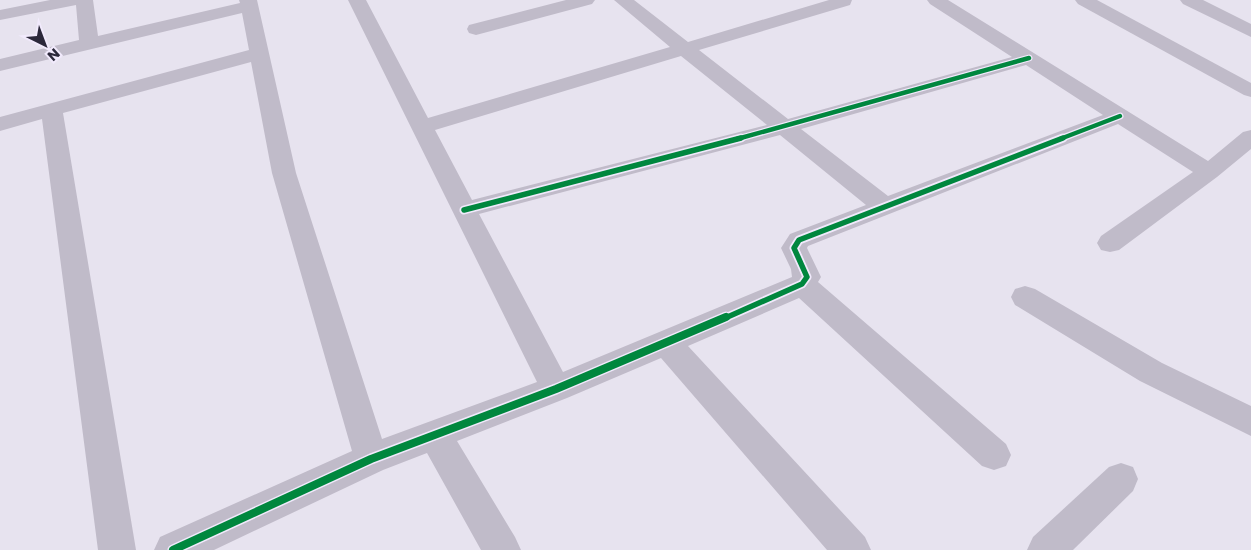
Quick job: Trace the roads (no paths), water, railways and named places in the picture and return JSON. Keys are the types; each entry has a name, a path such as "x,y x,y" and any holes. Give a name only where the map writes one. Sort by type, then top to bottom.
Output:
{"street":[{"path":"0,15 77,0"},
{"path":"84,0 89,43"},
{"path":"357,0 556,389"},
{"path":"476,29 586,0"},
{"path":"623,0 885,208"},
{"path":"936,0 1209,172"},
{"path":"1084,0 1251,91"},
{"path":"1188,0 1251,31"},
{"path":"422,127 844,1"},
{"path":"0,65 249,3 284,173 371,460"},
{"path":"0,124 258,54"},
{"path":"464,210 784,127 1029,58"},
{"path":"52,110 116,550"},
{"path":"191,546 371,460 556,389 802,284 807,277 794,248 799,240 1120,116"},
{"path":"1110,243 1209,172 1251,137"},
{"path":"802,284 994,455"},
{"path":"1025,297 1151,372 1251,422"},
{"path":"665,342 852,550"},
{"path":"435,435 502,550"},
{"path":"1046,550 1121,479"}]}
